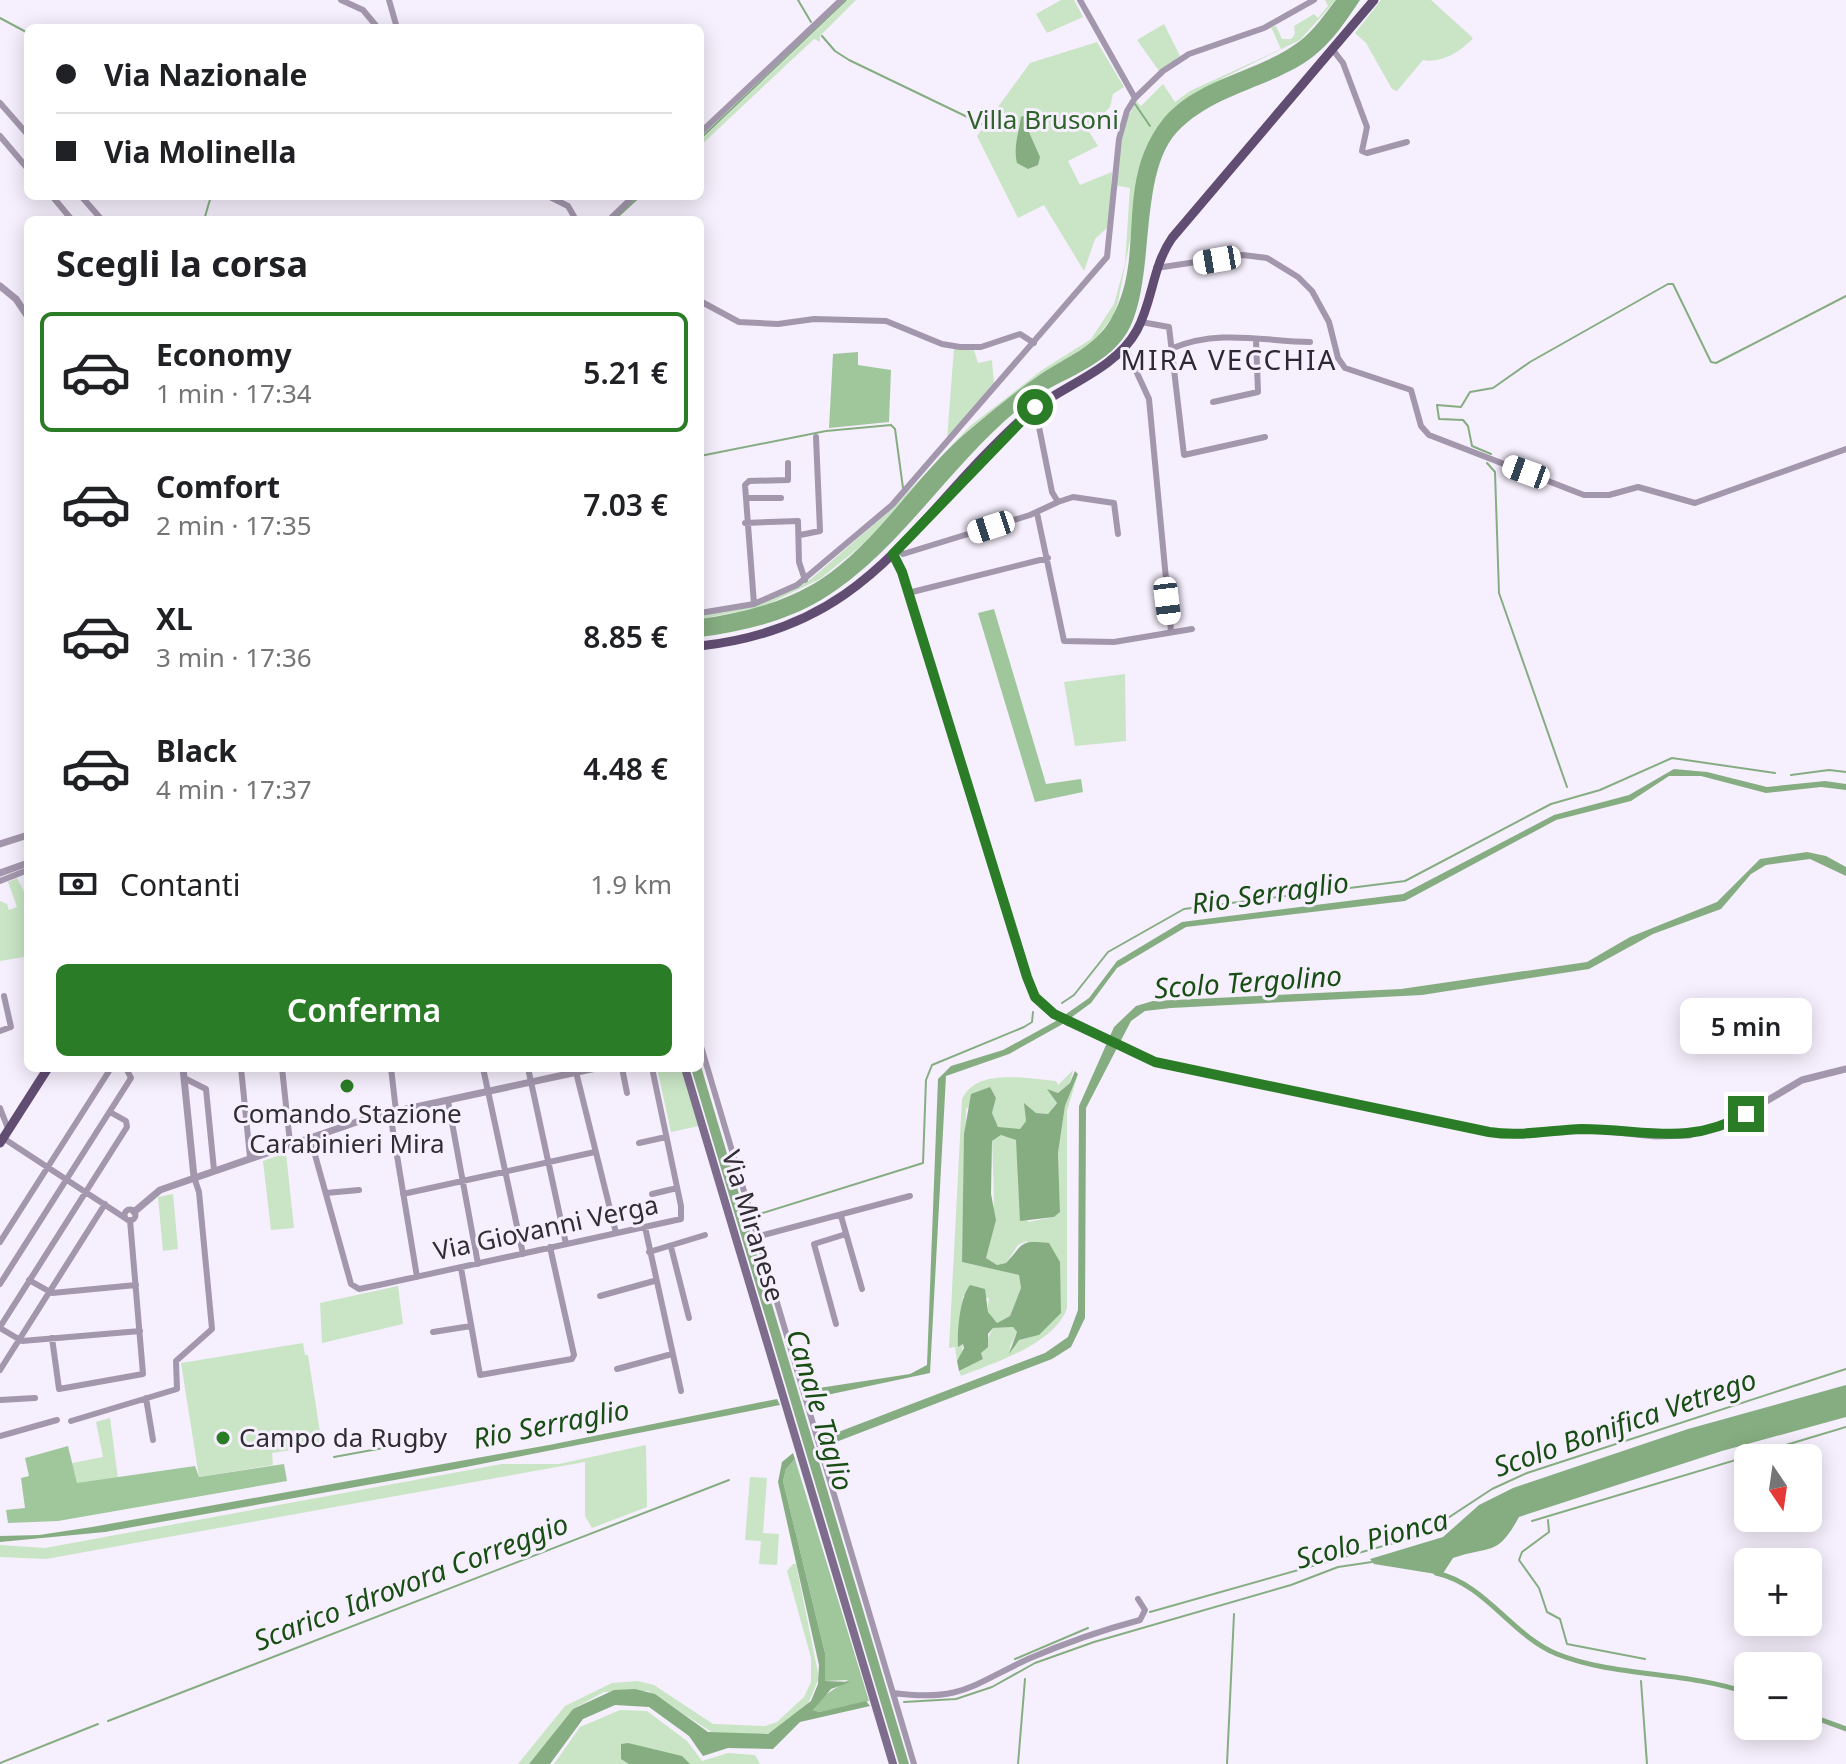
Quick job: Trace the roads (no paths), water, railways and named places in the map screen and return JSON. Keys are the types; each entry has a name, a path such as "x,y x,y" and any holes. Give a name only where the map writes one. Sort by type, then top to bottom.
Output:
{"main road":[{"path":"704,645 764,635 814,615 854,589 898,555 1035,407 1125,347 1141,321 1156,268 1179,229 1374,0"},
{"path":"1,1141 6,1125 45,1072"},
{"name":"Via Miranese","path":"686,1072 893,1764"}],"street":[{"path":"341,0 363,10 375,24"},
{"path":"389,0 396,24"},
{"path":"704,129 841,0"},
{"path":"1080,0 1135,98"},
{"path":"704,612 754,604 805,580 892,505 1034,343 1109,253 1119,139 1127,111 1135,98 1163,71 1189,54 1264,28 1314,0"},
{"path":"1333,50 1343,63 1367,127 1362,147 1364,153 1407,142"},
{"path":"0,103 24,130"},
{"path":"0,136 24,164"},
{"path":"55,200 69,216"},
{"path":"84,200 98,216"},
{"path":"556,200 568,206 574,216"},
{"path":"613,216 630,200"},
{"path":"1156,268 1249,254 1273,260 1298,277 1316,297 1329,322 1340,363 1351,370 1411,390 1421,426 1429,435 1584,495 1609,495 1638,487 1695,503 1846,449"},
{"path":"0,286 16,299 24,311"},
{"path":"704,304 725,317 744,323 778,324 814,319 886,321 950,346 981,347 1019,334 1034,343"},
{"path":"1141,321 1168,324 1184,455 1265,437"},
{"path":"1173,348 1199,337 1239,336 1256,340 1310,342"},
{"path":"1213,402 1258,392 1256,340"},
{"path":"1125,347 1149,399 1171,632"},
{"path":"1035,407 1052,492 1058,502"},
{"path":"800,535 820,531 816,437"},
{"path":"754,604 745,523 746,482 788,480 788,463"},
{"path":"1118,534 1114,503 1073,497 1037,513 898,555 1031,987 1038,1001 1054,1014 1165,1064 1515,1135 1588,1129 1655,1136 1689,1135 1736,1119 1802,1080 1846,1069"},
{"path":"746,498 781,498"},
{"path":"1037,513 1064,641 1114,642 1192,629"},
{"path":"745,523 800,523 799,562 805,580"},
{"path":"908,593 1048,558"},
{"path":"0,844 24,836"},
{"path":"0,873 24,864"},
{"path":"0,881 24,872"},
{"path":"0,1031 11,1027 4,996"},
{"path":"704,1057 914,1764"},
{"path":"0,1242 108,1072"},
{"path":"0,1284 131,1078 128,1072"},
{"path":"71,1421 177,1389 176,1361 212,1329 183,1072"},
{"path":"243,1072 250,1157"},
{"path":"282,1072 290,1143"},
{"path":"391,1072 403,1194 417,1277"},
{"path":"484,1072 523,1254"},
{"path":"529,1072 566,1244"},
{"path":"1,1141 48,1167 128,1219 135,1217 134,1212 152,1194 290,1143 393,1112 531,1083 568,1072"},
{"path":"575,1072 616,1233"},
{"path":"623,1072 627,1093"},
{"path":"652,1194 677,1188 653,1072"},
{"path":"184,1078 206,1089 214,1170"},
{"path":"448,1101 478,1264"},
{"path":"0,1108 6,1125"},
{"path":"110,1112 126,1121 127,1127 0,1328 19,1340 140,1331"},
{"path":"310,1137 326,1193 359,1190"},
{"path":"639,1143 666,1137"},
{"path":"403,1194 595,1152"},
{"name":"Via Giovanni Verga","path":"326,1193 353,1286 359,1289 679,1220 683,1216 677,1188"},
{"path":"756,1237 910,1196"},
{"path":"0,1370 105,1204"},
{"path":"841,1216 862,1289"},
{"path":"52,1338 58,1389 143,1374 128,1219"},
{"path":"645,1227 654,1281 681,1391"},
{"path":"836,1324 814,1244 846,1234"},
{"path":"649,1252 705,1235"},
{"path":"461,1268 480,1375 574,1358 550,1247"},
{"path":"671,1247 689,1318"},
{"path":"29,1280 49,1292 136,1285"},
{"path":"600,1296 654,1281"},
{"path":"433,1332 471,1326"},
{"path":"617,1369 672,1354"},
{"path":"0,1400 35,1398"},
{"path":"146,1398 153,1440"},
{"path":"0,1436 57,1420"},
{"path":"893,1693 938,1696 988,1682 1019,1663 1094,1632 1140,1620 1145,1610 1138,1599"}],"waterway":[{"path":"798,0 811,22"},
{"path":"704,135 846,0"},
{"path":"0,18 24,31"},
{"path":"822,36 835,51 849,60 984,125"},
{"path":"1135,104 1150,126"},
{"path":"205,216 210,200"},
{"path":"618,216 636,200"},
{"path":"1491,454 1472,446 1468,426 1463,420 1439,419 1437,405 1461,407 1470,392 1493,388 1530,362 1668,284 1673,284 1711,362 1716,363 1846,296"},
{"path":"704,455 826,431 891,425 895,429 903,488"},
{"path":"1487,463 1495,472 1499,593 1567,787"},
{"name":"Rio Serraglio","path":"1062,1003 1074,995 1108,952 1184,909 1405,881 1551,804 1600,790 1672,758 1775,773"},
{"path":"1791,775 1829,770 1846,772"},
{"path":"753,1216 923,1163 926,1080 932,1065 1024,1027 1032,1022 1033,1012"},
{"name":"Scolo Bonifica Vetrego","path":"1150,1612 1422,1535 1492,1489 1527,1473 1846,1369"},
{"path":"1532,1521 1846,1427"},
{"path":"334,1457 405,1444"},
{"name":"Scarico Idrovora Correggio","path":"108,1721 729,1480"},
{"path":"1548,1520 1549,1532 1522,1552 1519,1560 1539,1588 1547,1612 1560,1619 1567,1644 1645,1659"},
{"name":"Scolo Pionca","path":"904,1702 956,1699 992,1687 1035,1663 1094,1642 1291,1585 1338,1567 1372,1562"},
{"path":"1436,1573 1470,1588 1526,1635 1557,1654 1602,1667 1734,1689"},
{"path":"1227,1764 1234,1614"},
{"name":"Scolo Bonifica Vetrego","path":"1015,1659 1088,1628"},
{"name":"Scolo Bonifica Vetrego","path":"1018,1764 1025,1679"},
{"path":"1641,1681 1647,1764"},
{"path":"1822,1720 1846,1729"},
{"name":"Scarico Idrovora Correggio","path":"0,1763 98,1724"}],"place":[{"name":"Comando Stazione Carabinieri Mira","path":"347,1086"},
{"name":"Campo da Rugby","path":"223,1438"}],"district":[{"name":"MIRA VECCHIA","path":"1229,360"}],"park label":[{"name":"Villa Brusoni","path":"1043,120"}],"water label":[{"name":"Scolo Tergolino","path":"1248,982"},
{"name":"Canale Taglio","path":"820,1410"}]}
